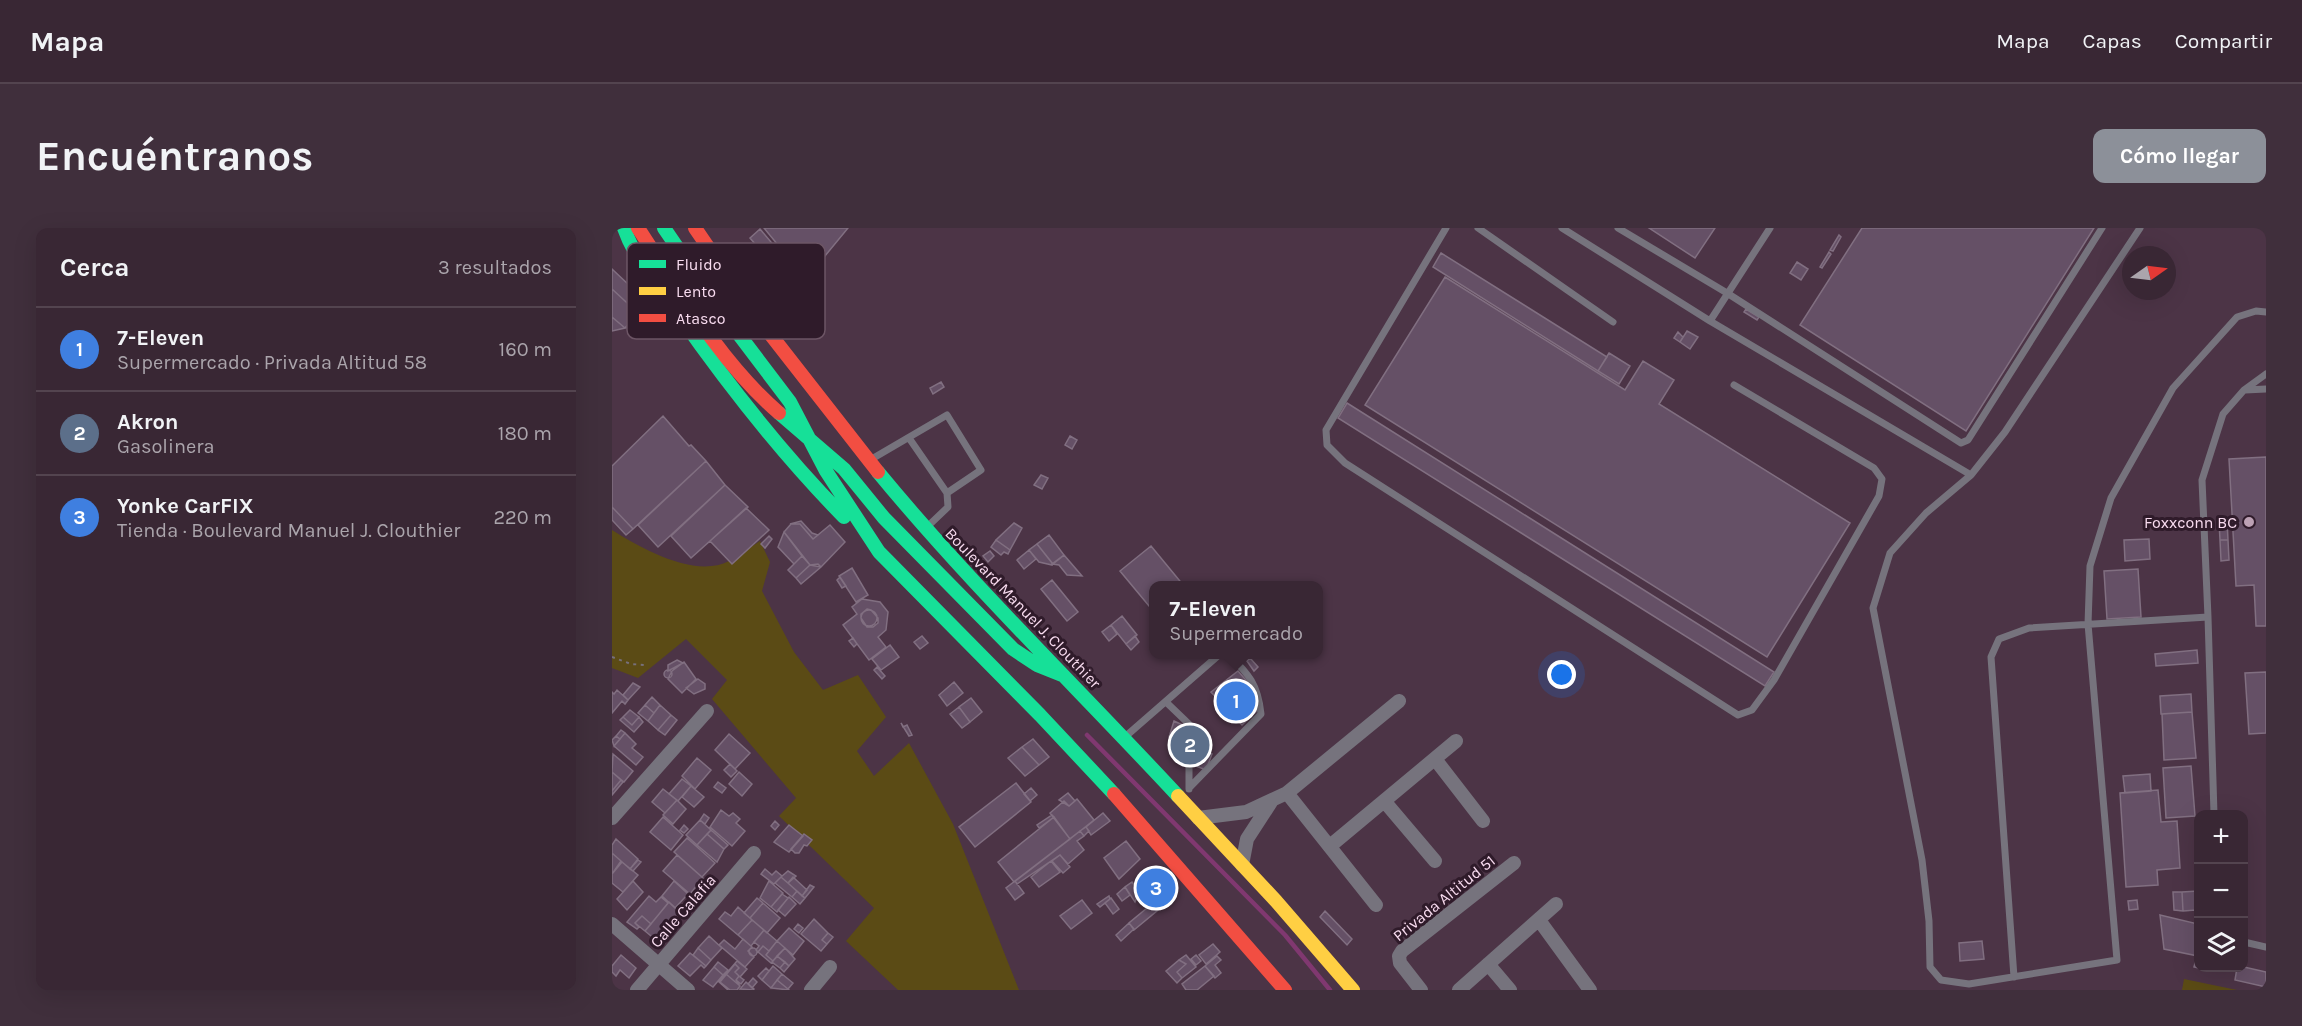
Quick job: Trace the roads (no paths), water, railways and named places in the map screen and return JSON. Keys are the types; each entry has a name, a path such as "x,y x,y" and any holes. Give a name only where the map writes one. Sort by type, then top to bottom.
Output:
{"main road":[{"path":"638,228 648,243"},
{"path":"664,228 674,243"},
{"name":"Boulevard Manuel J. Clouthier","path":"695,228 705,243"},
{"path":"696,339 721,375 811,483 1040,715 1118,799 1285,990"},
{"path":"714,339 762,398 843,469 884,518 982,620 1013,649 1037,665 1068,677"},
{"path":"742,339 790,402 838,492 879,552"},
{"name":"Boulevard Manuel J. Clouthier","path":"773,339 925,528 1068,677 1242,865 1353,990"}],"street":[{"path":"1198,818 1246,812 1287,793 1399,701"},
{"path":"612,818 707,711"},
{"path":"1330,846 1456,741"},
{"path":"1435,759 1483,821"},
{"path":"1287,793 1376,905"},
{"path":"1242,865 1247,839 1272,800"},
{"path":"1385,802 1435,861"},
{"name":"Calle Calafia","path":"637,990 754,853"},
{"name":"Privada Altitud 51","path":"1421,990 1400,963 1399,956 1402,951 1514,863"},
{"path":"1459,990 1556,904"},
{"path":"1539,921 1590,990"},
{"path":"612,924 688,990"},
{"path":"1488,964 1510,990"},
{"path":"811,990 830,967"}],"lane":[{"path":"1446,228 1326,430 1327,446 1345,463 1738,715 1752,710 1774,680 1879,496 1882,479 1874,468 1734,385"},
{"path":"1478,228 1613,322"},
{"path":"1562,228 1710,321 1971,475"},
{"path":"1618,228 1727,292 1961,443 1968,440 2103,228"},
{"path":"1710,321 1770,228"},
{"path":"2140,228 2005,432 1971,475 1926,513 1890,553 1873,608 1922,860 1929,921 1930,967 1941,980 1969,984 2117,960 2088,624 2090,566 2110,498 2173,388 2237,317 2256,311 2266,312"},
{"path":"2214,810 2202,480 2223,414 2244,390 2266,374"},
{"path":"2244,390 2266,389"},
{"path":"869,461 947,415 981,470 947,493"},
{"path":"909,438 947,493 948,507 925,528"},
{"path":"2013,977 1991,657 1999,639 2029,628 2208,617"},
{"path":"1124,738 1214,659"},
{"path":"1190,787 1261,714 1259,692 1245,670 1233,659"},
{"path":"1167,702 1192,727 1192,738"},
{"path":"1184,803 1190,787 1189,755"},
{"path":"2248,943 2266,947"}],"waterway":[{"path":"1087,735 1285,935 1330,990"}],"place":[{"name":"Foxxconn BC","path":"2249,522"},
{"name":"7-Eleven","path":"1236,701"},
{"name":"Akron","path":"1190,745"},
{"name":"Yonke CarFIX","path":"1156,888"}]}
